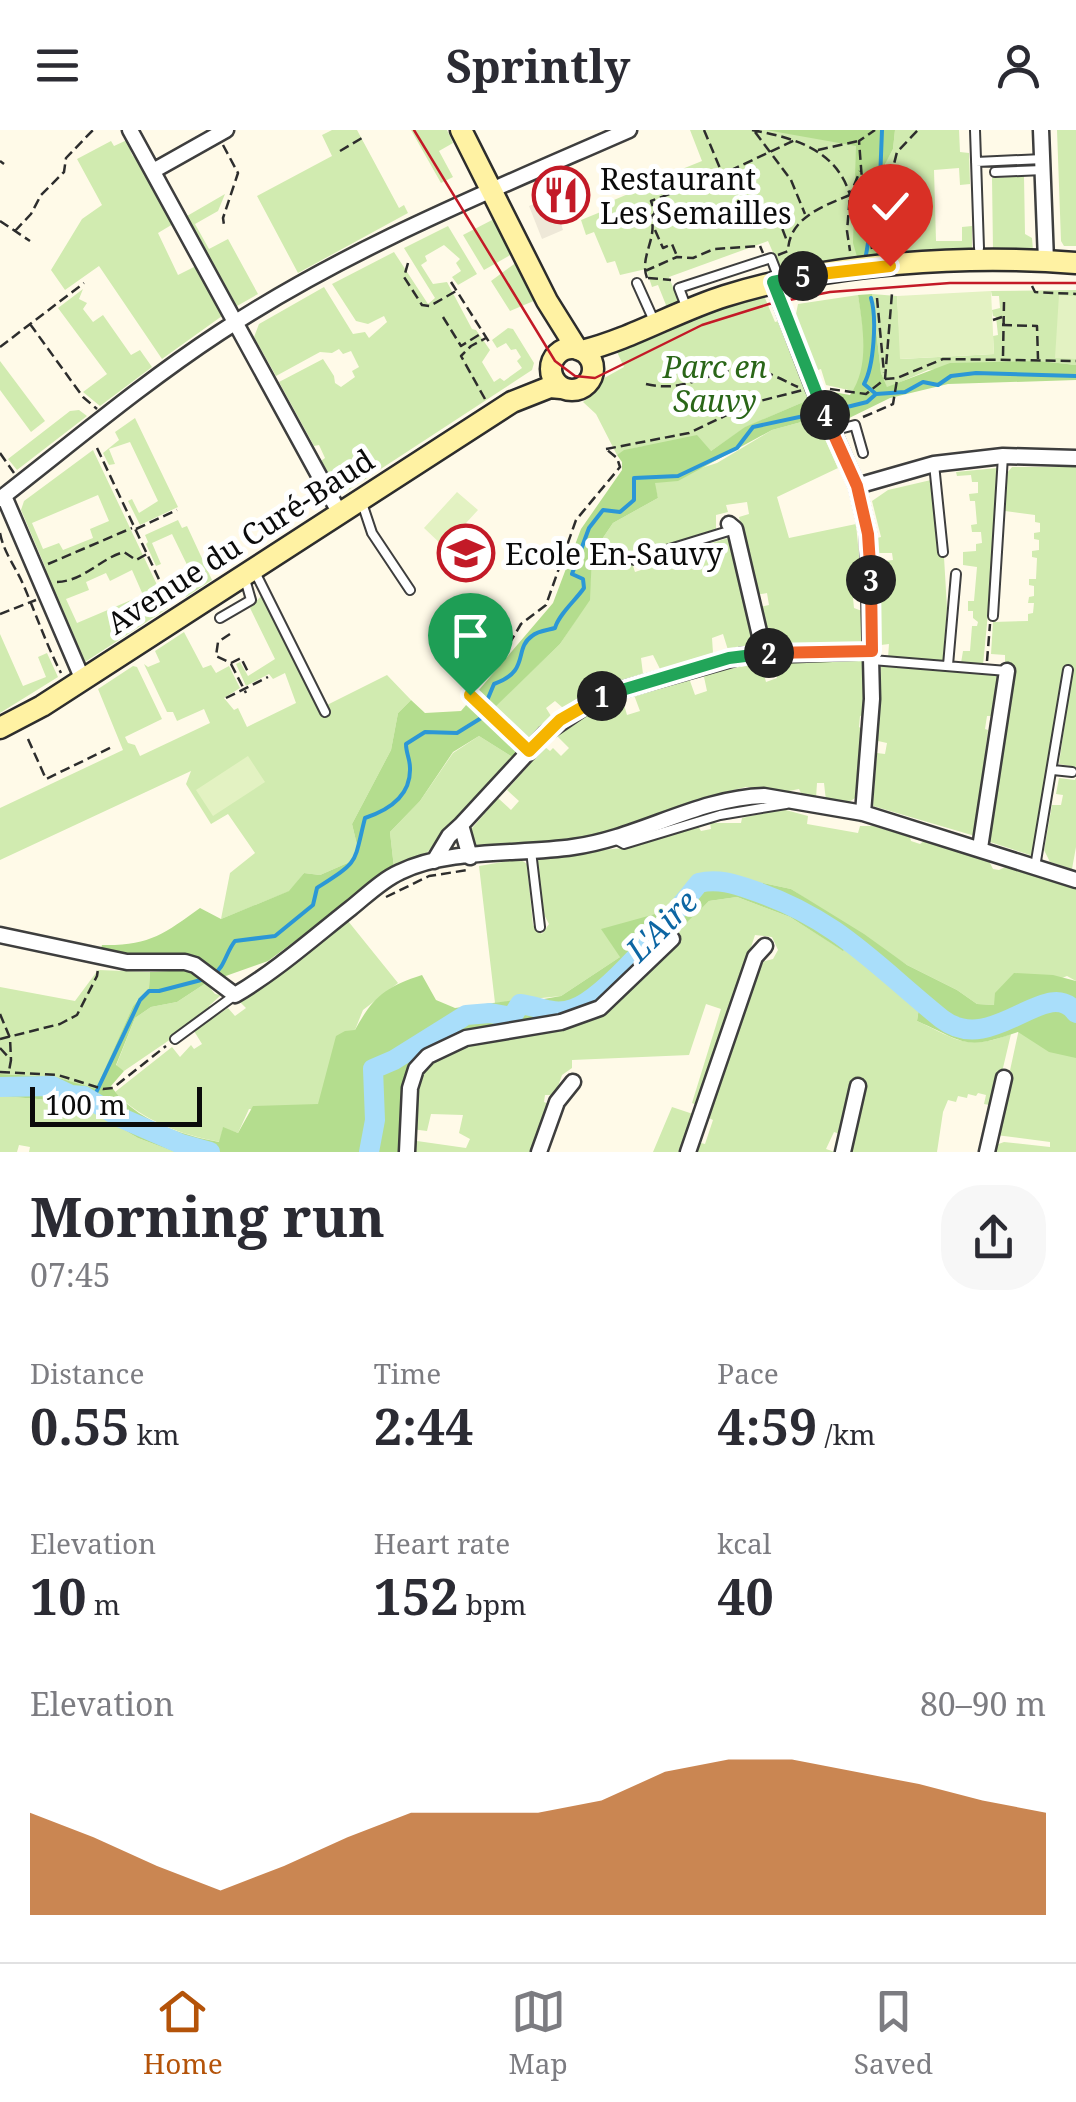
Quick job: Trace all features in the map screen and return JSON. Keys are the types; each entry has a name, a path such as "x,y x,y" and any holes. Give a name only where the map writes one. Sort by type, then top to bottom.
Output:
{"street":[{"path":"130,130 339,512"},
{"path":"461,130 546,302 571,363"},
{"path":"74,680 41,582 2,498 236,322 392,238 629,130"},
{"path":"1041,130 1046,261"},
{"path":"153,171 221,132"},
{"name":"Avenue du Curé-Baud","path":"0,728 74,680 133,653 248,572 512,402 550,387 571,363 686,310 776,281 870,267 1076,263"},
{"path":"776,281 814,389 857,486 868,534 872,655 863,813"},
{"path":"857,486 934,464 1003,456 1076,458"},
{"path":"732,526 764,653"},
{"path":"434,861 449,836 560,720 600,696 729,658 764,653 872,655"},
{"path":"980,848 1007,671"},
{"path":"0,935 110,960 195,964 235,995 261,980 398,872 434,861 575,847 735,798 764,796 863,813 1076,878"},
{"path":"460,826 473,856"},
{"path":"407,1152 410,1088 416,1069 428,1056 466,1038 561,1022 600,1008 672,940"},
{"path":"688,1152 756,958 765,946"},
{"path":"987,1152 1004,1078"},
{"path":"539,1152 556,1102 573,1082"},
{"path":"843,1152 858,1086"}],"lane":[{"path":"974,130 979,248"},
{"path":"976,162 1043,164"},
{"path":"995,172 1043,164"},
{"path":"686,310 679,288 769,258 776,281"},
{"path":"637,283 645,328"},
{"path":"830,429 855,424 862,453"},
{"path":"993,616 1003,456"},
{"path":"934,464 943,552"},
{"path":"360,498 372,533 410,590"},
{"path":"634,560 732,526"},
{"path":"220,618 251,600 248,572"},
{"path":"248,572 326,712"},
{"path":"948,665 956,574"},
{"path":"872,655 1007,671"},
{"path":"1036,866 1068,670"},
{"path":"1053,770 1072,772"},
{"path":"531,851 540,927"},
{"path":"175,1039 235,995"}],"path":[{"path":"15,231 31,214 40,194 64,172 66,158 93,130"},
{"path":"704,130 722,174"},
{"path":"753,130 818,150 837,169 850,195"},
{"path":"753,130 791,180 806,216"},
{"path":"818,150 860,141 874,130"},
{"path":"897,254 908,214 906,191 892,172 897,152 918,130"},
{"path":"221,132 238,173 224,225"},
{"path":"340,150 362,138"},
{"path":"677,257 672,244 663,248 650,217 655,213 651,201 795,140"},
{"path":"860,141 860,171 872,252"},
{"path":"853,262 847,231 850,195 860,171"},
{"path":"788,242 806,216 850,195"},
{"path":"644,271 677,257 693,258 714,249 760,246 769,258 788,251 777,215"},
{"path":"0,221 30,241"},
{"path":"647,279 644,271 654,227"},
{"path":"408,264 404,276 422,305 430,306 456,291"},
{"path":"637,283 647,279 671,280"},
{"path":"451,282 491,345"},
{"path":"0,347 84,283"},
{"path":"1032,286 1035,292 1076,294"},
{"path":"885,380 892,292"},
{"path":"877,298 885,380"},
{"path":"1003,358 1004,302"},
{"path":"878,315 892,314"},
{"path":"443,317 461,346 483,332"},
{"path":"992,320 1002,317"},
{"path":"30,324 83,396 98,410"},
{"path":"1002,325 1038,326 1038,359"},
{"path":"486,338 462,356 488,404"},
{"path":"5,343 12,352"},
{"path":"814,389 825,387 866,394 885,380 943,359 1076,361"},
{"path":"529,751 470,695 521,624 550,598 576,520 618,473 617,458 606,449 689,433 752,402 804,390 747,368 675,388 646,384"},
{"path":"855,424 854,420 893,404 897,378"},
{"path":"98,448 164,590"},
{"path":"0,453 15,474"},
{"path":"0,614 30,603 41,582 134,528 177,510"},
{"path":"0,533 3,550 45,643 74,680"},
{"path":"41,582 64,582 102,566 118,553 124,552 136,560 147,554"},
{"path":"986,667 993,616"},
{"path":"230,634 218,642 216,656 230,663 245,691"},
{"path":"230,663 241,658 249,674"},
{"path":"226,698 268,677"},
{"path":"28,739 46,778 114,746"},
{"path":"385,898 429,876 468,870 473,856"},
{"path":"0,1039 60,1024 77,1015 97,976 98,966"},
{"path":"0,1014 9,1036 9,1072"},
{"path":"0,1072 58,1075 102,1089 113,1088 175,1039"},
{"path":"0,1048 11,1060"}],"green space":[{"path":"332,130 357,130 399,208 404,205 408,213 298,273 257,196 332,156 322,135"},
{"path":"411,130 447,130 453,143 439,151 453,177 441,183"},
{"path":"690,130 879,130 879,257 800,267 798,264 781,271 768,241 669,277 679,303 655,313 666,305 658,285 652,287 646,269 620,275 615,261 607,263 594,232 586,235 581,220 603,211 602,205 640,186 702,161"},
{"path":"766,130 895,130 893,149 885,164 902,193 904,211 892,256 858,260 853,243 856,146"},
{"path":"895,130 959,130 960,152 969,153 970,184 960,185 959,168 934,170 936,241 962,241 962,227 972,226 972,251 892,256 903,218 900,198 885,163 893,149"},
{"path":"1057,130 1076,130 1076,246 1064,246 1061,241"},
{"path":"127,140 173,224 158,233 178,275 196,266 222,316 162,359 99,266 65,290 51,270 82,219 102,205 77,159 111,141 114,146"},
{"path":"1024,176 1025,234 1032,238 1033,251 993,251 992,178"},
{"path":"225,194 218,211 195,224 209,249 228,239 258,294 237,306 187,216"},
{"path":"494,219 512,254 484,270 463,235"},
{"path":"448,226 477,274 458,285 452,277 461,271 456,263 460,259 444,245 425,256 427,261 421,265 433,284 447,282 472,329 490,350 482,362 494,382 500,378 504,381 522,368 516,349 511,350 506,343 497,348 492,340 508,328 513,329 534,363 532,370 344,493 338,492 321,461 325,458 319,445 314,446 279,382 323,359 341,387 355,377 352,371 359,367 351,351 343,354 339,349 320,352 276,376 254,337 259,324 324,287 353,334 365,332 369,338 387,322 384,316 368,324 356,321 332,284 394,252 428,304 435,298 404,248"},
{"path":"517,262 536,300 510,311 491,281"},
{"path":"83,289 79,299 87,303 83,309 93,322 103,315 131,355 140,350 152,367 100,406 83,392 107,374 58,308"},
{"path":"1076,290 1076,365 1040,361 928,370 887,388 881,373 872,294 897,296 901,359 994,354 993,336 998,335 992,310 1000,308 999,296 992,296 991,291"},
{"name":"Parc en Sauvy","path":"762,291 775,322 782,320 806,384 808,400 746,427 711,451 651,446 617,455 596,414 583,402 596,392 591,390 597,382 624,367 617,352 651,332"},
{"path":"991,291 994,354 900,359 897,296"},
{"path":"872,294 881,373 887,387 950,363 1040,361 1076,365 1076,380 948,384 890,398 837,424 826,395 850,395 856,384 863,360 858,295"},
{"path":"858,295 864,357 853,391 826,385 821,369 812,372 791,316 796,314 798,304"},
{"path":"1059,295 1076,296 1076,359 1055,358"},
{"path":"0,361 45,421 31,432 0,390"},
{"path":"808,400 816,418 772,430 678,481 655,483 658,498 613,523 592,554 590,600 560,644 493,709 526,745 514,758 479,736 453,752 420,801 390,832 394,868 268,961 206,983 177,1002 151,1007 135,1018 116,1065 124,1071 111,1086 145,1117 174,1130 219,1142 223,1127 238,1133 253,1106 318,1104 336,1036 355,1030 374,1001 398,984 422,975 436,1000 455,1008 561,996 620,957 601,929 665,914 690,886 716,873 791,889 907,965 977,1004 994,1005 995,993 1014,973 1053,975 1076,981 1076,1058 1049,1052 1018,1032 975,1043 917,1021 919,1008 846,946 843,951 790,917 737,897 709,901 598,1007 422,1057 404,1152 175,1152 138,1138 76,1102 0,1096 0,1074 56,1077 96,1089 133,1006 149,988 150,972 189,970 193,961 99,954 102,945 155,937 200,908 221,919 289,891 304,873 320,875 352,861 357,845 352,824 391,750 398,713 411,700 425,713 461,711 553,603 581,529 622,470 617,455 624,450 697,435 711,451 745,427"},
{"path":"79,410 87,416 17,470 8,459 70,411"},
{"path":"135,418 178,507 140,525 128,501 132,499 139,513 158,501 130,442 109,449 115,464 109,465 103,453 119,440 115,432"},
{"path":"816,418 838,468 777,497 789,538 856,524 863,597 853,598 854,608 862,611 862,646 808,649 807,645 773,647 767,641 759,607 769,605 767,593 756,595 739,517 749,514 747,502 726,505 728,512 716,515 716,531 630,557 635,572 644,563 728,538 734,542 756,643 728,650 723,634 712,638 713,653 660,669 653,655 641,658 643,674 581,696 563,708 555,701 546,708 551,716 549,721 526,745 492,709 560,644 589,600 592,554 613,523 658,498 654,483 717,463 772,430"},
{"path":"93,450 168,608 85,662 60,603 55,603 41,572 46,569 21,510 24,501","holes":["98,495 109,521 90,529 93,538 63,550 59,543 43,549 32,523","132,570 143,595 77,623 66,599 89,590 86,582 106,573 110,581"]},
{"path":"1012,467 1076,467 1076,767 1059,764 1072,671 1064,670 1033,856 990,842 1016,668 1005,664 1005,655 991,654 993,622 1028,621 1034,603 1028,603 1029,597 1034,596 1029,579 1036,579 1037,558 1032,557 1032,551 1039,550 1034,533 1040,532 1040,523 1035,522 1035,515 1005,511 1007,473"},
{"path":"997,468 996,531 983,665 961,663 963,651 970,651 972,626 978,622 973,611 968,611 968,601 974,601 977,567 963,565 963,552 976,551 976,544 982,543 981,532 972,532 971,525 977,524 975,501 970,501 969,494 978,493 978,482 972,482 971,475 957,476 956,472"},
{"path":"931,480 940,557 944,557 947,608 943,661 888,658 889,644 881,645 879,573 884,561 893,560 892,553 878,553 877,538 881,537 872,501 888,490"},
{"path":"457,492 478,510 444,547 424,528"},
{"path":"178,520 182,528 187,526 212,580 186,597 178,582 192,575 172,534 152,543 161,564 156,566 145,535"},
{"path":"262,595 319,709 387,675 411,700 398,713 391,750 352,824 357,845 352,861 320,875 304,873 290,891 221,919 230,873 255,853 228,814 211,824 186,784 191,771 0,860 0,808 123,750 98,689 133,666 137,667 162,719 125,737 140,756 210,723 204,709 177,721 173,712 167,712 144,664 148,667 160,662 155,651 184,632 203,668 211,665 216,673 229,666 240,688 224,698 234,710 238,708 247,727 296,703 285,673 273,679 269,674 246,686 236,664 240,662 248,676 275,659 250,608"},
{"path":"0,634 23,686 46,677 38,657 47,653 58,677 0,713"},
{"path":"864,656 864,715 860,716 855,798 846,804 826,801 824,783 817,783 816,798 802,795 799,789 784,792 746,787 592,836 550,845 479,849 469,832 498,798 511,810 519,801 507,790 545,747 550,751 553,748 561,756 569,748 557,736 589,713 622,698 627,715 640,711 634,695 685,679 690,681 695,695 707,691 707,673 761,663 766,682 777,678 774,663"},
{"path":"881,664 998,673 992,716 987,716 985,729 988,730 975,836 873,806 877,753 885,754 887,743 878,741"},
{"path":"479,736 514,758 420,860 394,868 390,832 420,801 453,753"},
{"path":"248,756 265,782 213,816 196,790"},
{"path":"1076,777 1076,847 1072,869 1050,862 1044,850 1052,805 1061,805 1063,795 1056,794 1059,778"},
{"path":"782,809 808,816 807,824 858,833 860,826 873,826 920,844 924,841 988,859 993,869 1007,866 1076,889 1076,981 1067,976 994,1005 977,1004 907,965 791,889 716,873 620,957 561,996 495,1003 479,866 520,859 527,864 533,925 542,934 549,924 542,911 537,862 542,856 633,847 698,826 701,831 711,829 710,823 741,823 742,818"},
{"path":"737,897 790,917 842,950 845,945 919,1008 917,1021 962,1041 983,1042 1011,1034 994,1106 984,1104 986,1095 978,1093 968,1094 967,1098 958,1096 956,1102 948,1100 937,1152 847,1152 840,1134 834,1132 826,1149 835,1152 694,1152 697,1142 705,1144 722,1071 761,962 773,959 778,950 772,937 755,935 699,1106 692,1103 721,1009 706,1004 689,1055 572,1060 572,1068 562,1075 555,1095 545,1095 544,1102 551,1105 535,1152 410,1152 410,1140 466,1148 470,1139 459,1133 463,1115 431,1114 427,1131 411,1129 414,1084 430,1060 490,1035 566,1025 613,1009 612,1002 669,936 709,901"},
{"path":"348,921 398,983 363,1010 355,1030 346,1122 249,1109 238,1133 223,1128 220,1142 163,1125 137,1111 115,1092 172,1047 180,1057 191,1045 194,1049 202,1044 194,1031 228,1008 235,1016 246,1008 239,1001"},
{"path":"98,970 150,972 149,988 133,1006 96,1090 56,1077 0,1074 0,987 75,1001"},
{"path":"206,983 221,995 209,1006 212,1011 124,1071 116,1066 135,1018 151,1007 177,1002"},
{"path":"1019,1029 1076,1039 1076,1152 991,1152 993,1146 1004,1142 1050,1147 1050,1142 996,1135"},
{"path":"0,1096 76,1102 138,1138 175,1152 29,1152 30,1147 19,1145 17,1152 0,1152"},
{"path":"672,1107 696,1115 683,1152 653,1152"}],"shaded area":[{"path":"565,183 568,191 553,197 563,230 542,239 529,206 543,200 541,194"}],"waterway":[{"path":"866,255 868,243 878,231 882,130"},
{"path":"827,412 867,402 876,394 864,384 874,342 871,298"},
{"path":"876,394 905,392 923,382 938,385 951,376 976,373 1076,376"},
{"path":"213,975 235,941 275,936 313,905 317,888 348,866 356,854 365,818 390,806 407,786 410,768 406,744 425,732 457,733 486,715 494,684 513,673 526,641 555,628 584,588 583,579 572,574 589,528 603,510 620,512 634,500 634,478 678,476 737,448 753,427 818,413"},
{"name":"L'Aire","path":"369,1152 375,1120 373,1069 466,1015 490,1013 512,1017 520,1004 566,1011 588,1001 640,953 699,883 719,881 739,886 809,915 854,945 942,1019 961,1028 999,1024 1050,1003 1064,1003 1076,1013"},
{"path":"93,1099 140,1000 149,991 205,979"},
{"name":"L'Aire","path":"0,1087 52,1086 84,1096 119,1117 181,1144 210,1152"}],"tram line":[{"path":"414,130 555,361 575,376 595,378 702,325 769,304 830,292 950,283 1076,283"}],"place":[{"name":"Restaurant Les Semailles","path":"561,195"},
{"name":"Ecole En-Sauvy","path":"466,553"}],"route":[{"path":"470,695 529,751 560,720 600,696 621,689 741,656 872,651 868,534 857,486 773,282 815,273 890,266"}]}
